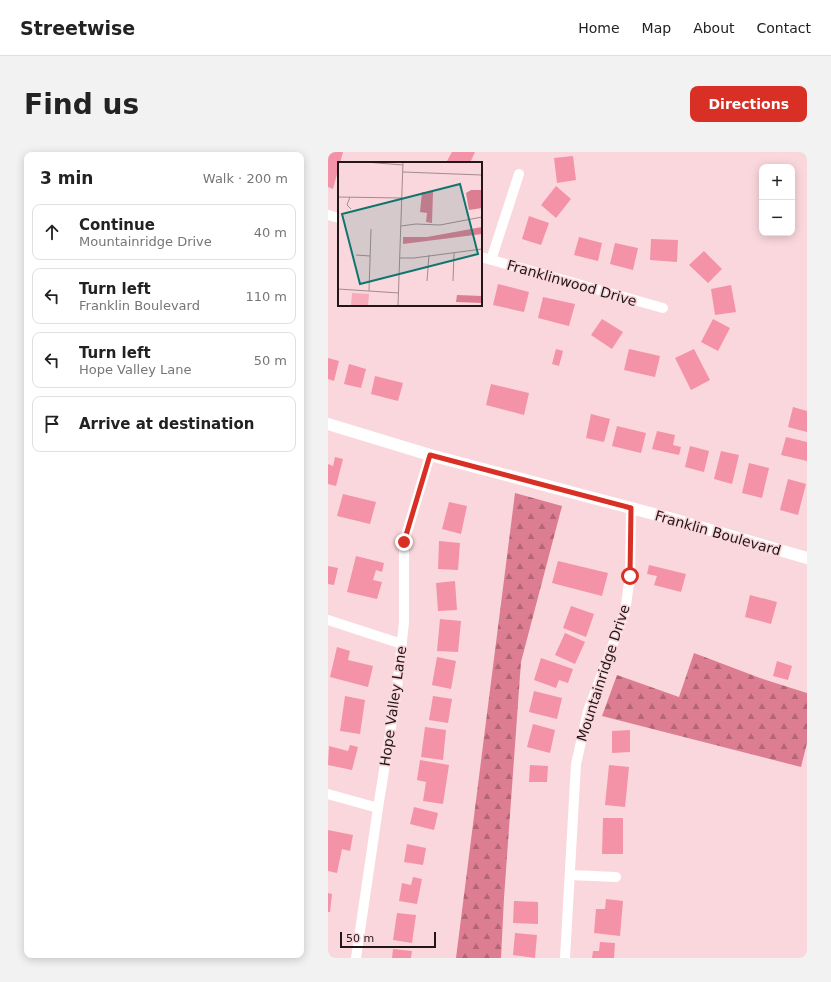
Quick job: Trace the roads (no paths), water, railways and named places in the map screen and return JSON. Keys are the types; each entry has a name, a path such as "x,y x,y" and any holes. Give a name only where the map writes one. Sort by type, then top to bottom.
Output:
{"street":[{"path":"486,258 519,174"},
{"path":"328,215 338,218"},
{"name":"Franklinwood Drive","path":"486,258 663,308"},
{"name":"Franklin Boulevard","path":"328,424 430,455 631,508 807,558"},
{"name":"Hope Valley Lane","path":"356,958 397,689 404,622 404,542 430,455"},
{"name":"Mountainridge Drive","path":"565,958 576,764 588,711 625,612 630,576 631,508"},
{"path":"328,620 402,644"},
{"path":"328,794 378,808"},
{"path":"570,875 616,877"}]}
